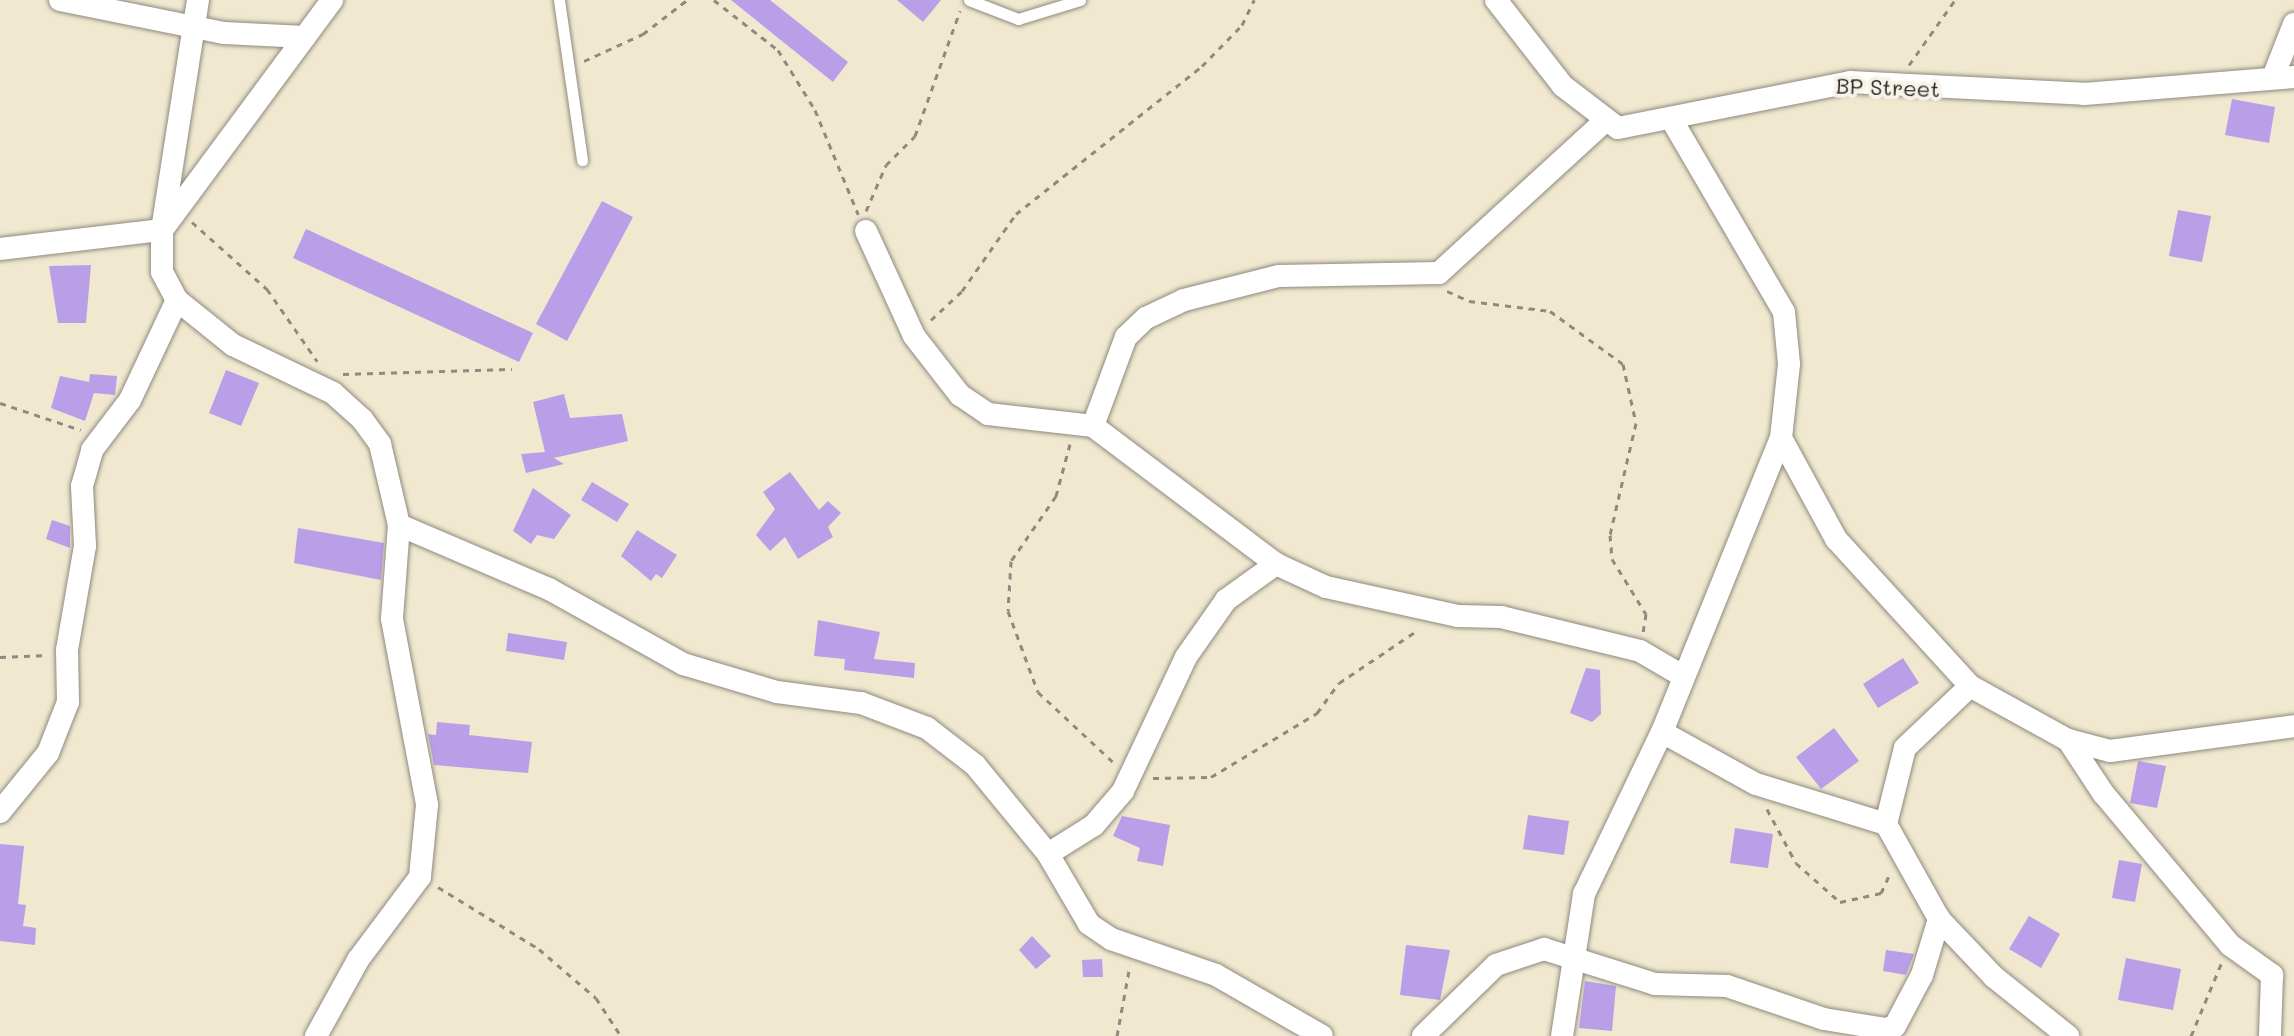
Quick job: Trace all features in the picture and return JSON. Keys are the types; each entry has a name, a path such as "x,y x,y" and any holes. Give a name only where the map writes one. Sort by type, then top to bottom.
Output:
{"street":[{"path":"60,0 194,27 305,37"},
{"path":"198,0 162,230 162,272 177,300 233,345 314,374 333,393 380,444 399,525 392,619 427,805 420,877 358,960 316,1036"},
{"path":"0,249 162,230 181,213 332,0"},
{"path":"1082,423 1126,337 1184,300 1279,276 1439,273 1605,121 1563,86 1496,0"},
{"path":"2284,76 2294,24"},
{"name":"BP Street","path":"1605,121 1635,129 1796,90 1900,84 2084,94 2284,76"},
{"path":"1562,1036 1569,954 1584,894 1662,732 1781,438 1789,364 1784,312 1673,122"},
{"path":"866,231 914,336 960,395 988,414 1082,423 1276,564 1326,587 1458,616 1501,617 1640,651 1683,676"},
{"path":"0,812 59,732 68,702 67,650 85,546 82,486 92,450 130,400 177,300"},
{"path":"1781,438 1836,539 1970,686 2068,740 2110,751 2158,749 2294,726"},
{"path":"399,525 549,589 683,664 777,692 861,703 927,728 975,765 1048,854 1089,924 1133,948 1216,975 1322,1036"},
{"path":"1048,854 1094,825 1132,773 1186,657 1226,600 1276,564"},
{"path":"1970,686 1905,748 1890,785 1886,824 1939,919 1994,977 2068,1036"},
{"path":"1662,732 1756,784 1886,824"},
{"path":"2068,740 2103,793 2230,945 2272,975 2270,1036"},
{"path":"1423,1036 1496,965 1544,949 1569,954 1655,984 1727,986 1824,1019 1886,1029 1895,1026 1922,975 1939,919"}],"lane":[{"path":"559,0 566,69 582,160"},
{"path":"969,0 1018,19 1080,0"}],"path":[{"path":"675,6 679,0"},
{"path":"566,69 643,34 675,6 687,0"},
{"path":"714,0 778,50 815,110 862,222 886,165 915,136 969,0"},
{"path":"914,336 962,291 1016,214 1202,66 1242,25 1254,0"},
{"path":"1900,84 1923,35 1955,0"},
{"path":"181,213 267,289 314,374 367,369 512,369"},
{"path":"1439,273 1452,296 1550,311 1623,364 1636,423 1610,535 1612,559 1646,614 1640,651"},
{"path":"0,403 80,429 92,450"},
{"path":"1082,423 1056,496 1011,561 1008,611 1049,707 1132,773 1168,782 1211,777 1317,713 1339,683 1426,629"},
{"path":"0,657 67,650"},
{"path":"1756,784 1796,863 1840,902 1881,893 1892,861"},
{"path":"420,877 539,949 596,998 621,1036"},
{"path":"2191,1036 2230,945"},
{"path":"1117,1036 1133,948"}],"building":[{"path":"731,0 770,0 848,62 833,82"},
{"path":"897,0 941,0 923,22"},
{"path":"2232,99 2275,107 2269,143 2225,135"},
{"path":"602,201 633,217 567,341 536,324"},
{"path":"2178,210 2211,216 2202,262 2169,256"},
{"path":"306,229 533,333 519,362 293,258"},
{"path":"91,265 86,323 58,323 49,266"},
{"path":"226,370 259,383 241,426 209,413"},
{"path":"90,374 117,376 115,395 94,393 85,421 51,408 60,376 89,382"},
{"path":"564,394 570,418 622,414 628,441 554,458 564,464 526,473 521,454 545,452 533,402"},
{"path":"790,472 819,510 828,501 841,513 828,527 833,537 798,559 785,537 770,551 756,535 775,509 763,492"},
{"path":"592,482 629,504 617,522 581,500"},
{"path":"533,488 571,515 554,539 537,535 531,544 513,531"},
{"path":"52,520 70,526 70,548 46,539"},
{"path":"298,528 384,543 381,580 294,563"},
{"path":"637,530 677,555 662,578 656,574 651,581 621,556"},
{"path":"818,620 880,632 874,659 915,663 914,678 844,670 845,659 814,656"},
{"path":"508,633 567,642 564,660 506,651"},
{"path":"1903,658 1919,683 1878,708 1863,684"},
{"path":"1586,668 1600,670 1601,714 1592,722 1570,713"},
{"path":"437,722 470,725 469,735 532,742 528,773 434,765 428,734 436,735"},
{"path":"1834,728 1859,761 1821,789 1796,757"},
{"path":"2138,761 2166,766 2157,808 2130,803"},
{"path":"1528,815 1569,821 1564,855 1523,849"},
{"path":"1122,816 1170,825 1163,866 1137,861 1140,848 1113,836"},
{"path":"1735,828 1773,834 1768,868 1730,863"},
{"path":"0,844 24,846 18,904 26,905 23,926 36,928 35,945 0,941"},
{"path":"2119,860 2142,864 2135,902 2112,898"},
{"path":"2029,916 2060,934 2041,968 2009,949"},
{"path":"1032,936 1051,956 1036,969 1019,950"},
{"path":"1406,945 1450,950 1440,1000 1400,995"},
{"path":"1886,950 1914,954 1906,975 1883,971"},
{"path":"2126,958 2181,969 2173,1010 2118,1000"},
{"path":"1102,959 1103,977 1083,977 1082,960"},
{"path":"1585,981 1616,986 1612,1031 1579,1028"}]}
